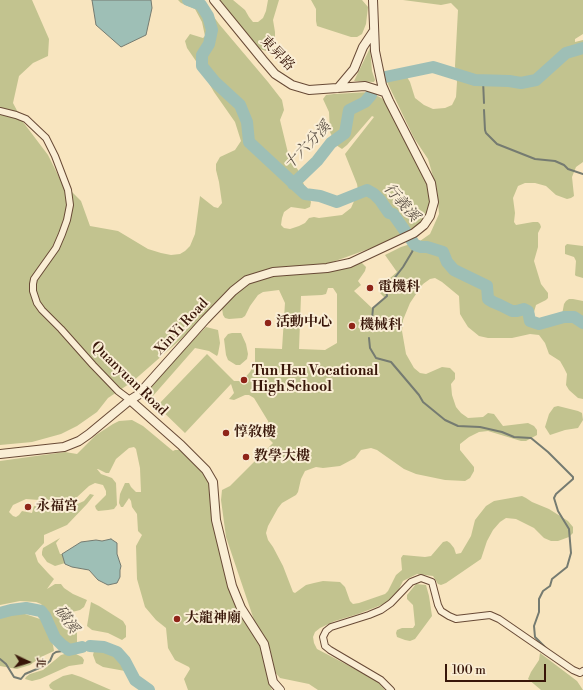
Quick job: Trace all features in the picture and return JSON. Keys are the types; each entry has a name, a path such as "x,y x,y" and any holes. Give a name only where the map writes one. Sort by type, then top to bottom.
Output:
{"street":[{"name":"東昇路","path":"214,0 275,74 292,85 309,90 365,86 384,92"},
{"path":"373,0 373,32 376,60 384,92"},
{"path":"338,88 354,70 363,47 373,32"},
{"name":"XinYi Road","path":"0,454 40,451 69,446 88,434 138,395 205,320 233,291 248,280 272,272 327,268 350,263 414,233 424,225 430,216 434,202 431,183 384,92"},
{"name":"Quanyuan Road","path":"0,111 26,119 46,138 56,156 68,190 70,205 62,234 56,248 34,279 33,291 37,303 93,365 181,445 206,470 213,482 216,520 232,586 241,608 264,644 273,682 280,690"},
{"path":"391,690 381,680 330,650 325,646 323,637 326,631 331,627 381,610 391,603 411,582 421,578 432,582 441,611 449,616 456,618 490,615 499,619 573,670 580,673 583,671"}],"green space":[{"path":"0,0 32,0 49,39 48,56 33,63 19,76 13,103 23,122 48,155 61,181 81,201 90,226 118,231 148,249 171,255 180,254 190,246 195,234 200,196 214,207 218,208 222,203 216,164 220,157 235,150 241,141 235,122 214,92 187,48 185,41 190,34 203,38 205,36 202,22 195,9 181,3 178,0 202,0 219,24 282,100 284,110 280,120 289,157 298,170 311,202 310,207 305,209 291,207 284,212 281,225 284,228 290,229 299,226 305,223 309,218 342,215 351,208 355,199 358,190 357,184 345,154 374,117 372,116 342,149 336,145 330,132 329,112 323,99 326,95 334,94 370,92 385,100 429,186 430,202 427,218 422,226 399,238 327,264 281,271 244,280 180,340 132,382 108,398 97,412 77,426 61,434 32,442 0,445"},
{"path":"220,0 233,0 245,10 253,22 258,22 263,18 268,0 279,0 273,20 275,41 271,51 260,49 220,2"},
{"path":"311,0 362,0 368,7 366,24 362,34 357,37 351,37 317,26 316,9"},
{"path":"403,0 583,0 583,34 575,39 575,42 583,40 583,162 576,167 572,177 574,196 567,199 556,195 546,186 535,183 525,183 518,186 513,198 515,213 514,222 516,225 538,222 541,227 538,233 538,247 534,261 541,284 548,293 548,298 536,305 534,312 535,319 539,322 561,320 566,301 573,299 583,301 583,399 578,398 569,390 566,385 567,374 564,368 560,361 549,354 545,343 539,335 530,334 512,338 488,338 479,336 468,327 460,314 459,296 442,282 435,278 430,279 423,284 410,303 403,320 402,331 406,354 414,368 420,373 426,374 442,367 450,368 455,373 455,379 451,384 452,395 456,407 468,418 483,417 488,413 494,414 503,426 528,423 534,426 537,430 537,435 526,441 521,441 488,431 479,432 469,437 460,444 460,450 474,467 474,471 470,478 465,481 445,480 416,474 404,469 377,450 371,448 361,450 355,458 340,466 323,468 316,467 305,471 301,479 298,492 296,495 282,503 278,508 268,526 266,533 268,540 283,566 293,592 295,593 306,585 323,581 340,582 345,587 350,601 353,604 385,594 396,575 402,570 401,558 403,555 425,557 431,556 443,542 447,541 454,548 456,554 461,553 471,536 475,520 486,506 494,501 522,496 549,509 568,521 573,527 573,533 569,537 558,541 551,541 544,538 534,528 516,519 506,518 493,530 487,541 481,559 446,583 441,585 438,584 433,576 417,574 403,581 397,593 390,601 320,628 315,632 313,637 317,649 376,680 385,690 318,690 309,684 280,678 275,672 270,649 254,620 226,537 221,500 222,490 230,486 273,443 266,436 271,433 268,421 254,398 249,395 245,395 234,400 229,399 234,393 231,384 185,433 157,406 207,354 234,381 242,381 250,372 255,362 255,348 282,349 285,303 279,290 263,292 258,295 245,316 242,318 229,319 225,318 223,315 222,308 245,284 280,275 362,263 366,267 358,281 361,285 354,291 373,309 385,298 380,293 384,290 381,286 397,272 385,255 401,247 420,241 430,234 439,214 437,190 428,159 414,138 387,82 388,80 407,77 415,98 424,105 433,109 445,108 452,105 456,97 457,82 455,66 458,10 451,3 441,5","holes":["328,288 333,288 337,294 337,343 325,350 299,349 301,296 322,295 326,294"]},
{"path":"370,48 372,71 375,80 374,82 354,81"},
{"path":"567,244 583,246 583,278 575,275 576,261 574,257 565,254 565,246"},
{"path":"206,327 218,330 220,343 217,356 209,351 195,348 152,397 148,398 143,394 143,390"},
{"path":"241,333 246,344 248,354 247,359 240,365 236,365 228,360 226,355 224,339 228,334"},
{"path":"558,406 582,413 583,420 578,428 565,430 550,435 545,427 549,414 554,407"},
{"path":"132,420 143,426 173,451 181,450 204,473 209,485 223,566 232,597 261,646 269,683 272,690 188,690 184,679 190,669 189,667 175,660 168,648 166,628 156,620 145,607 137,579 136,546 142,535 138,531 137,514 132,507 129,498 123,507 121,507 119,503 120,494 125,483 129,483 136,492 141,492 140,468 136,449 134,447 129,448 116,459 109,473 97,469 101,474 112,478 116,483 117,505 114,509 98,511 96,509 95,506 106,495 106,491 103,485 95,483 89,486 76,498 61,505 39,500 26,499 13,505 9,512 16,517 22,511 32,513 34,506 58,513 84,501 90,494 94,495 67,525 44,535 44,543 35,553 38,562 54,579 47,589 55,584 61,584 73,594 87,600 84,607 80,610 72,612 72,615 77,618 77,643 70,645 60,641 56,636 46,611 41,604 36,602 20,601 0,605 0,461 65,452 77,454 96,435 113,424 119,421"},
{"path":"60,538 56,543 65,563 55,566 47,562 42,555 42,552 43,548"},
{"path":"416,584 426,585 432,616 415,639 410,641 397,637 396,633 397,630 402,628 413,628 415,625 413,605 407,599 407,595"},
{"path":"91,602 123,621 126,626 126,637 122,640 108,633 92,630 87,626"},
{"path":"12,614 25,614 40,619 46,626 54,651 41,657 30,665 17,669 0,666 0,618"},
{"path":"99,649 110,650 118,657 125,671 103,667 96,663 93,655 94,651"},
{"path":"72,652 82,657 84,660 83,664 69,666 40,679 32,681 25,679 30,674 43,670 61,655"},
{"path":"540,653 577,681 583,690 541,690 528,679 539,660"},
{"path":"72,674 111,690 53,690 50,688 49,685 52,682 63,676"}],"water":[{"path":"92,0 151,0 152,8 146,35 121,47 96,25"},
{"path":"111,539 117,543 117,554 121,566 120,577 117,583 108,585 98,580 89,570 72,567 65,564 62,554 81,542"}],"waterway":[{"name":"行義溪","path":"188,0 201,5 208,16 212,30 209,44 202,55 202,66 215,82 240,105 247,122 249,142 305,194 320,196 337,202 367,190 380,200 389,213 393,214 415,245 443,252 447,262 454,270 487,286 488,299 512,311 524,309 528,311 530,321 539,324 564,317 574,317 583,323"},
{"name":"十六分溪","path":"385,77 433,67 475,80 509,81 521,83 536,80 566,53 583,48"},
{"path":"483,80 484,103"},
{"name":"十六分溪","path":"293,184 317,161 331,143 345,133 349,110 365,102 371,95"},
{"path":"484,110 486,133 497,144 535,159 555,161 564,165 568,169 583,174"},
{"path":"371,330 373,308 387,296 386,289 403,267 415,245"},
{"path":"369,338 370,348 376,358 391,362 419,395 423,402 445,420 458,426 480,427 502,432 514,437 531,438 548,452 573,477 573,479 556,494 554,498 558,511 569,529 571,553 567,567 552,579 550,586 543,591 539,599 539,612 534,626 535,637 547,649"},
{"name":"磺溪","path":"0,613 26,608 41,611 45,616 55,638 62,645 69,650 82,647"},
{"name":"磺溪","path":"90,646 104,647 117,652 125,661 135,680 149,690"},
{"path":"0,659 6,664 14,677 21,679 25,674 44,666 50,661 53,654 56,652 69,650"}],"place":[{"name":"電機科","path":"370,288"},
{"name":"活動中心","path":"268,323"},
{"name":"機械科","path":"352,326"},
{"name":"Tun Hsu Vocational High School","path":"244,380"},
{"name":"惇敘樓","path":"226,433"},
{"name":"教學大樓","path":"246,457"},
{"name":"永福宮","path":"28,507"},
{"name":"大龍神廟","path":"177,619"}]}
